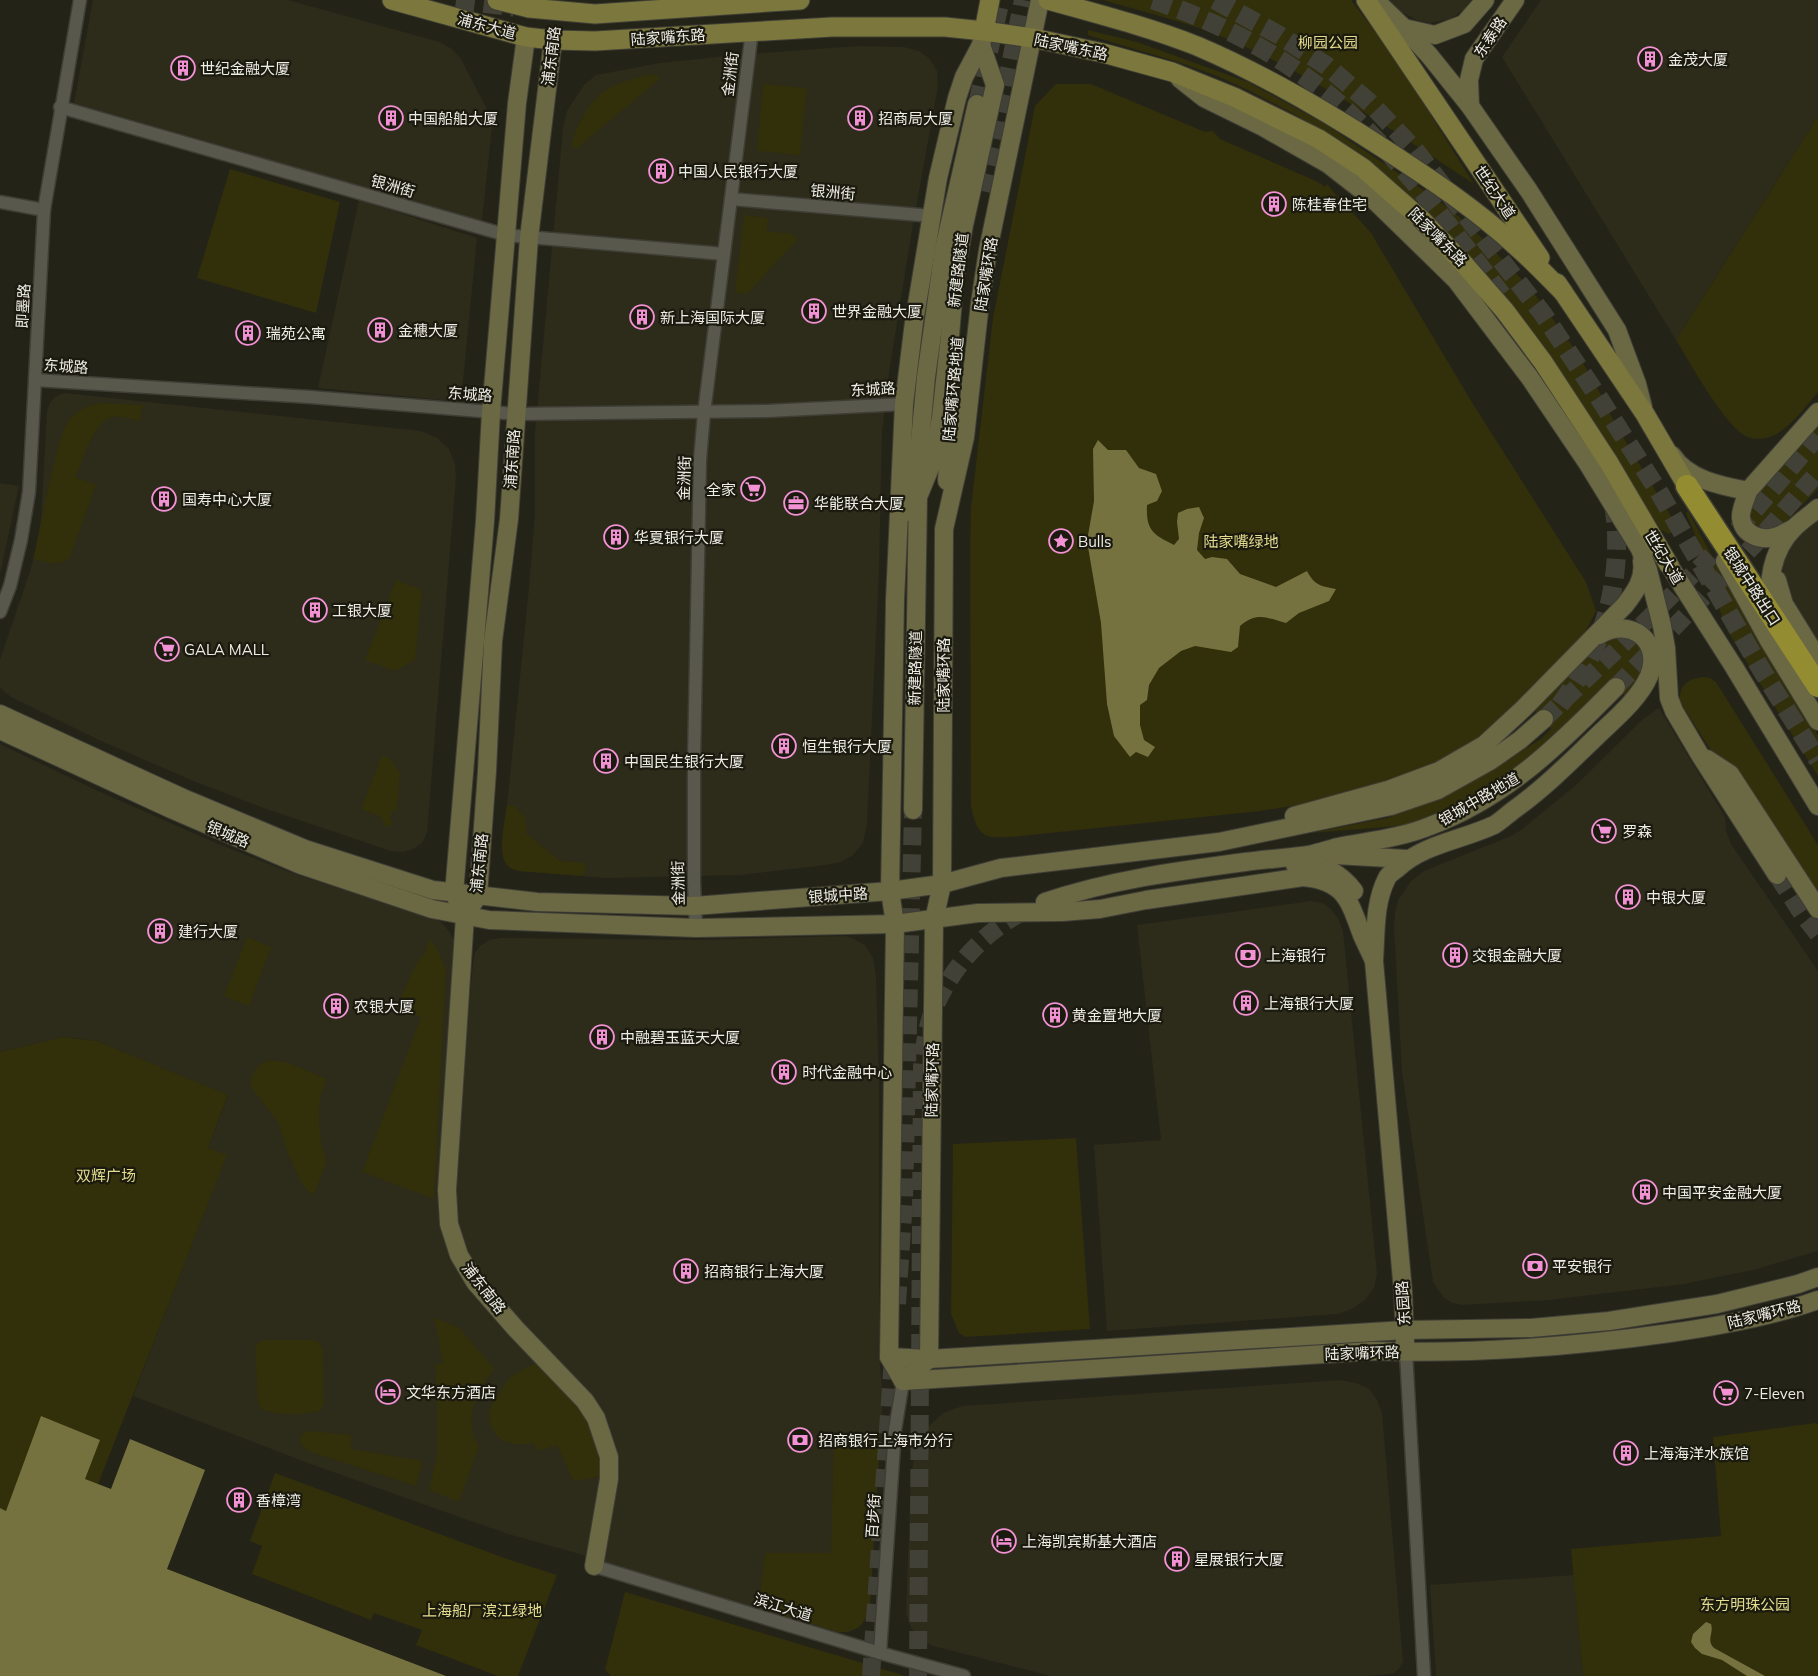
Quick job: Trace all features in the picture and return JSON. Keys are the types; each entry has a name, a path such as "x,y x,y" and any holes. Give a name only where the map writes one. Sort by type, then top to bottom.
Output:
{"highway":[{"name":"银城中路出口","path":"1687,486 1818,686"}],"main road":[{"name":"浦东大道","path":"392,0 526,36 553,40"},
{"name":"浦东大道","path":"497,0 557,6"},
{"name":"陆家嘴东路","path":"557,6 595,14 800,0"},
{"path":"929,1359 903,1382 890,1357 895,924 890,891 895,600 904,404 914,322 938,178 957,98 964,77 982,38 990,0"},
{"name":"陆家嘴环路","path":"929,1359 934,920 942,884 944,529 965,437 988,250 1040,0"},
{"path":"1048,0 1134,25 1196,46 1249,70 1297,95 1439,184 1518,247 1563,292"},
{"name":"世纪大道","path":"1366,0 1645,414 1687,486"},
{"name":"东泰路","path":"1374,0 1402,26 1435,36 1464,24 1485,0"},
{"name":"东泰路","path":"1470,106 1469,80 1474,59 1515,0"},
{"name":"浦东南路","path":"465,916 454,893 485,521 491,412 518,103 529,4"},
{"name":"浦东南路","path":"557,6 529,238 508,519 493,641 487,771 478,896 465,916 447,1190 449,1224 459,1255 475,1282 516,1329 585,1400 596,1418 608,1457 609,1479 594,1566"},
{"name":"陆家嘴东路","path":"553,40 595,41 832,26 945,27 982,38 1033,38 1103,53 1172,72 1234,97 1319,139 1363,168 1422,220 1505,311"},
{"path":"1402,26 1429,55 1470,106 1529,191 1617,330 1637,384 1645,414 1677,463 1694,475 1707,481 1748,491"},
{"name":"新建路隧道","path":"918,497 934,458 943,399 955,276 964,225 995,85 982,38"},
{"path":"1172,72 1204,98 1263,127 1328,164 1373,199 1456,280 1530,378 1578,448 1640,548 1648,570 1662,626 1666,648 1669,698 1674,711 1700,755 1777,874"},
{"path":"895,600 905,525 919,452 926,377 941,275 954,201 977,104"},
{"name":"陆家嘴环路地道","path":"944,529 960,304 982,191"},
{"path":"1536,266 1664,456 1699,513 1768,640 1818,720"},
{"name":"世纪大道","path":"1505,311 1543,362 1604,456 1818,806"},
{"path":"1794,528 1775,537 1757,537 1749,533 1741,518 1748,491 1818,412"},
{"name":"新建路隧道","path":"913,810 919,452"},
{"path":"1778,624 1769,593 1772,570 1777,555 1784,541 1794,528 1818,508"},
{"path":"1219,842 1308,811 1388,790 1439,771 1484,745 1625,605 1638,587 1643,567 1640,548"},
{"path":"1777,555 1776,579 1780,595 1787,610 1818,659"},
{"path":"1374,961 1378,902 1388,877 1407,859 1442,843 1494,824 1542,790 1638,694 1649,677 1652,659 1651,649 1642,635 1633,630 1617,628 1607,630 1590,641"},
{"name":"银城中路地道","path":"1312,854 1337,847 1410,833 1431,826 1471,806 1532,768 1616,687"},
{"name":"银城路","path":"0,714 183,798 305,849 433,890 454,893"},
{"name":"银城中路地道","path":"1219,842 1391,806 1438,790 1490,761 1544,720"},
{"name":"银城路","path":"0,730 171,809 301,865 432,909 465,916"},
{"path":"1700,755 1730,774 1818,909"},
{"name":"银城中路","path":"454,893 537,902 694,906 890,891 942,884 1001,868 1219,842"},
{"path":"1045,902 1119,882 1246,862 1312,854 1407,859"},
{"path":"1246,862 1269,867 1303,864 1316,865 1329,868 1340,876 1355,894 1362,907 1374,961"},
{"name":"银城中路","path":"465,916 489,920 696,928 895,924 978,914 1100,909 1272,881 1308,878 1327,882 1338,888 1346,896 1352,906 1374,961"},
{"name":"东园路","path":"1374,961 1406,1352"},
{"name":"陆家嘴环路","path":"890,1357 929,1359 1405,1330 1531,1328 1609,1321 1717,1304 1798,1284 1818,1277"},
{"name":"陆家嘴环路","path":"903,1382 1372,1351 1406,1352 1531,1348 1631,1339 1703,1328 1792,1309 1818,1300"}],"street":[{"name":"即墨路","path":"0,612 10,586 21,540 29,492 44,210 60,106 80,0"},
{"name":"金洲街","path":"696,928 694,906 694,760 700,460 704,413 752,31"},
{"name":"银洲街","path":"60,106 506,235 724,254"},
{"name":"银洲街","path":"731,199 932,216"},
{"path":"0,202 44,210"},
{"name":"东城路","path":"35,380 310,397 515,414 704,413 904,404"},
{"name":"东园路","path":"1406,1352 1424,1676"},
{"name":"百步街","path":"880,1653 895,1430 903,1382"},
{"name":"滨江大道","path":"594,1566 880,1653 964,1676"}],"shaded area":[{"path":"93,0 288,0 440,42 452,49 461,59 490,115 492,127 482,221 74,103"},
{"path":"1388,0 1471,0 1465,9 1450,19 1429,23 1417,20 1394,8"},
{"path":"1541,0 1818,0 1818,116 1676,340 1502,57"},
{"path":"858,46 904,47 919,51 930,59 937,71 938,86 912,230 889,373 882,433 879,570 867,824 863,843 852,856 841,862 741,875 606,878 518,871 510,868 505,862 503,845 535,514 535,432 563,128 567,111 584,85 596,75 660,63"},
{"path":"359,200 477,238 463,381 461,388 451,399 443,400 318,388"},
{"path":"64,393 421,431 437,438 449,449 455,464 456,478 427,833 422,843 413,849 403,852 391,851 266,809 191,780 101,741 11,697 0,688 0,660 31,568 37,544 41,519 47,411 55,397"},
{"path":"1098,440 1108,450 1126,450 1139,468 1156,474 1162,491 1157,501 1147,505 1147,513 1149,526 1160,538 1174,545 1179,539 1178,513 1199,507 1204,518 1199,533 1197,550 1205,559 1212,557 1227,559 1240,574 1276,587 1307,571 1313,580 1319,584 1336,589 1329,601 1299,613 1286,623 1262,617 1246,621 1240,626 1238,647 1231,652 1195,646 1181,651 1159,668 1149,685 1147,700 1140,705 1140,725 1144,740 1155,747 1148,757 1136,752 1130,757 1114,736 1107,704 1101,623 1087,541 1094,501 1093,449"},
{"path":"0,483 19,486 0,574"},
{"path":"1818,516 1818,654 1787,604 1779,571 1792,541"},
{"path":"1659,708 1725,817 1726,831 1731,844 1818,971 1818,1251 1753,1270 1684,1284 1549,1300 1462,1305 1452,1303 1444,1298 1433,1282 1402,1072 1394,927 1398,900 1411,881 1424,871 1511,836 1521,830 1576,785 1643,719"},
{"path":"0,744 98,791 216,843 300,876 431,917 441,922 448,930 454,940 456,950 438,1213 450,1254 582,1408 602,1476 587,1556 508,1534 445,1512 308,1463 133,1396 226,1156 208,1148 228,1096 97,1041 63,1037 0,1052"},
{"path":"1311,901 1322,903 1331,909 1339,920 1343,931 1377,1273 1374,1288 1365,1300 1352,1309 1338,1314 1107,1331 1094,1145 1161,1140 1137,925"},
{"path":"845,936 865,945 873,958 876,976 879,1085 879,1356 883,1396 870,1605 867,1617 860,1626 849,1632 838,1632 601,1561 616,1479 523,1325 479,1276 465,1250 456,1219 453,1188 473,962 475,953 480,946 489,940 500,938 700,940"},
{"path":"1340,1380 1356,1383 1369,1389 1377,1400 1382,1413 1403,1661 1399,1669 1394,1673 1366,1676 1051,1676 933,1646 922,1640 911,1628 906,1613 911,1474 916,1451 927,1428 943,1413 962,1406"},
{"path":"41,1416 100,1440 85,1479 111,1489 130,1439 205,1470 167,1569 446,1676 0,1676 0,1508 6,1511"},
{"path":"1574,1575 1583,1676 1436,1676 1430,1585"},
{"path":"1706,1622 1711,1624 1710,1639 1714,1648 1765,1676 1747,1676 1722,1660 1702,1654 1695,1648 1691,1642 1693,1634"}],"green space":[{"name":"柳园公园","path":"1103,0 1351,0 1393,55 1474,184 1347,102 1282,64 1213,33"},
{"path":"1088,30 1137,42 1248,82 1323,123 1451,210 1472,228 1531,289 1576,351 1604,400 1615,424 1674,521 1674,531 1669,534 1661,530 1547,351 1500,289 1462,250 1331,136 1296,115 1217,76 1088,35"},
{"path":"656,74 660,79 576,149 571,144 585,113 592,102 601,94 611,87 624,82"},
{"path":"763,84 807,88 800,155 757,151"},
{"name":"陆家嘴绿地","path":"1056,84 1091,84 1205,132 1213,131 1220,139 1318,182 1325,187 1327,184 1337,196 1345,201 1371,233 1473,404 1586,582 1596,611 1582,638 1480,740 1424,774 1348,797 1260,811 1021,836 987,836 977,827 971,806 971,507 993,318 1035,106"},
{"path":"1818,116 1818,392 1784,429 1771,436 1755,439 1748,437 1729,422 1676,340"},
{"path":"230,169 340,202 316,313 197,278"},
{"path":"744,215 768,218 767,231 793,234 798,239 747,294 735,293"},
{"path":"98,403 143,405 139,421 122,417 112,417 106,420 94,434 85,452 76,477 96,485 70,557 57,563 33,559 62,434 69,420 78,411"},
{"path":"1818,421 1818,489 1780,527 1765,533 1748,523 1751,503"},
{"path":"1688,511 1749,625 1818,735 1818,776 1728,632 1698,542 1686,513"},
{"path":"396,580 422,590 415,660 395,671 365,660"},
{"path":"1608,636 1638,638 1648,669 1627,697 1608,681 1556,734 1508,775 1457,804 1409,825 1311,833 1387,818 1439,798 1493,770 1542,738 1551,729 1531,705 1592,646"},
{"path":"1702,677 1710,678 1716,682 1818,845 1818,912 1769,841 1680,702 1682,687 1692,680"},
{"path":"382,755 390,759 400,773 397,810 393,810 390,817 393,824 385,827 381,817 361,809"},
{"path":"507,805 515,806 526,818 526,833 560,861 586,863 584,876 518,871 508,866 503,857 502,850"},
{"path":"247,937 271,947 249,1006 224,996"},
{"path":"429,939 437,948 446,970 434,1199 362,1172 421,1017 397,1005 416,964 425,953"},
{"name":"双辉广场","path":"63,1037 97,1041 228,1095 208,1148 227,1155 98,1484 6,1511 0,1508 0,1052"},
{"path":"270,1060 286,1062 327,1079 320,1097 319,1119 321,1143 327,1161 314,1195 306,1189 300,1180 288,1154 278,1122 251,1087 250,1082 255,1070"},
{"path":"1076,1138 1090,1329 966,1337 959,1333 951,1314 953,1144"},
{"path":"433,1317 459,1328 495,1369 488,1377 474,1406 472,1426 479,1446 459,1502 429,1490 437,1455 435,1364 443,1364"},
{"path":"263,1340 314,1340 320,1343 323,1350 324,1403 321,1410 291,1414 274,1413 261,1409 258,1401 255,1347 258,1342"},
{"path":"539,1362 582,1408 593,1430 602,1476 573,1481 557,1445 537,1451 533,1443 513,1444 506,1442 496,1435 492,1429 489,1418 490,1408 505,1384 517,1372"},
{"name":"东方明珠公园","path":"1818,1424 1818,1676 1583,1676 1571,1549 1721,1536 1713,1437"},
{"path":"311,1431 351,1435 351,1449 423,1461 416,1486 310,1452 304,1448 299,1440 303,1433"},
{"path":"834,1434 880,1436 870,1606 863,1623 856,1629 845,1632 838,1632 758,1608 765,1553 831,1553"},
{"name":"上海船厂滨江绿地","path":"275,1473 507,1559 557,1575 518,1676 498,1676 416,1645 422,1630 374,1613 371,1620 252,1574 262,1546 250,1541"},
{"path":"625,1592 904,1676 611,1676 605,1670"}],"tunnel":[{"path":"456,0 514,7"},
{"path":"977,104 1001,0"},
{"path":"982,191 998,125 1023,0"},
{"path":"1153,0 1202,19 1250,42 1317,85 1383,146 1502,295"},
{"path":"1215,0 1279,35 1327,66 1370,103 1414,149 1543,314 1601,401 1659,492 1764,674 1818,760"},
{"path":"1544,719 1629,638 1743,524 1818,436"},
{"path":"1616,687 1754,545 1818,472"},
{"path":"1560,705 1579,678 1601,632 1607,614 1616,558 1616,520 1613,502"},
{"path":"897,1304 904,1200 913,810"},
{"path":"1777,875 1818,934"},
{"path":"918,1676 922,1067 924,1047 928,1026 939,997 958,967 982,940 1010,919 1026,910"},
{"path":"871,1676 893,1357"}],"place":[{"name":"金茂大厦","path":"1650,59"},
{"name":"世纪金融大厦","path":"183,68"},
{"name":"中国船舶大厦","path":"391,118"},
{"name":"招商局大厦","path":"860,118"},
{"name":"中国人民银行大厦","path":"661,171"},
{"name":"陈桂春住宅","path":"1274,204"},
{"name":"世界金融大厦","path":"814,311"},
{"name":"新上海国际大厦","path":"642,317"},
{"name":"金穗大厦","path":"380,330"},
{"name":"瑞苑公寓","path":"248,333"},
{"name":"全家","path":"753,489"},
{"name":"国寿中心大厦","path":"164,499"},
{"name":"华能联合大厦","path":"796,503"},
{"name":"华夏银行大厦","path":"616,537"},
{"name":"Bulls","path":"1061,541"},
{"name":"工银大厦","path":"315,610"},
{"name":"GALA MALL","path":"167,649"},
{"name":"恒生银行大厦","path":"784,746"},
{"name":"中国民生银行大厦","path":"606,761"},
{"name":"罗森","path":"1604,831"},
{"name":"中银大厦","path":"1628,897"},
{"name":"建行大厦","path":"160,931"},
{"name":"上海银行","path":"1248,955"},
{"name":"交银金融大厦","path":"1455,955"},
{"name":"上海银行大厦","path":"1246,1003"},
{"name":"农银大厦","path":"336,1006"},
{"name":"黄金置地大厦","path":"1055,1015"},
{"name":"中融碧玉蓝天大厦","path":"602,1037"},
{"name":"时代金融中心","path":"784,1072"},
{"name":"中国平安金融大厦","path":"1645,1192"},
{"name":"平安银行","path":"1535,1266"},
{"name":"招商银行上海大厦","path":"686,1271"},
{"name":"文华东方酒店","path":"388,1392"},
{"name":"7-Eleven","path":"1726,1393"},
{"name":"招商银行上海市分行","path":"800,1440"},
{"name":"上海海洋水族馆","path":"1626,1453"},
{"name":"香樟湾","path":"239,1500"},
{"name":"上海凯宾斯基大酒店","path":"1004,1541"},
{"name":"星展银行大厦","path":"1177,1559"}]}
